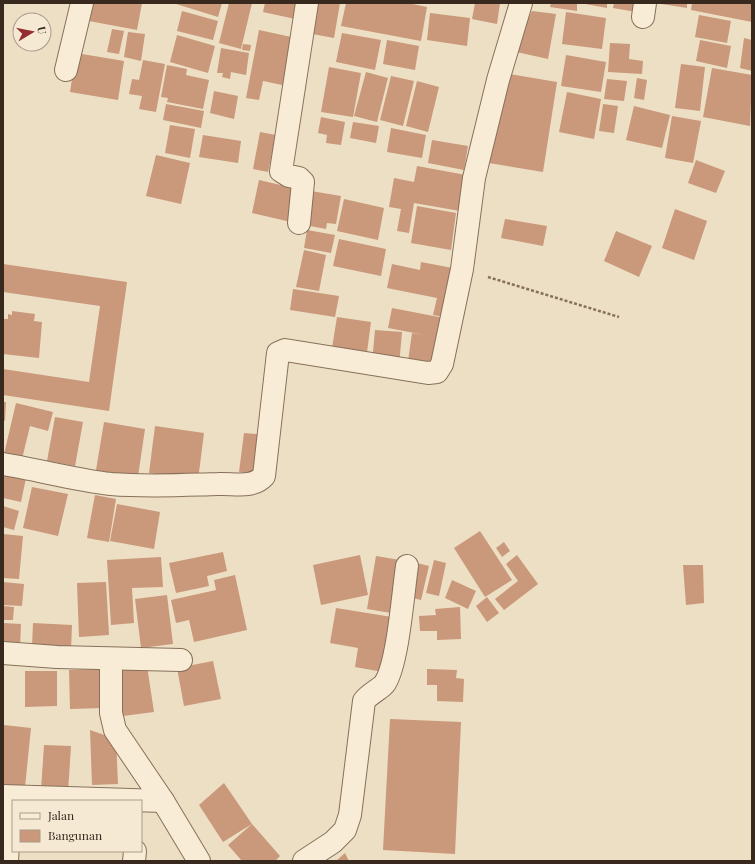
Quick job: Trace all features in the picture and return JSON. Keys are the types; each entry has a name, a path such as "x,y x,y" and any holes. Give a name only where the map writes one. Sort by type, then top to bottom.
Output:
{"street":[{"path":"66,70 82,3"},
{"path":"299,223 302,179 289,176 281,171 307,3"},
{"path":"3,464 110,484 163,486 249,484 259,481 264,476 278,353 285,350 428,373 437,372 442,364 462,269 474,178 498,80 521,3"},
{"path":"304,861 333,842 345,830 350,815 364,701 370,693 385,684 393,661 407,566"},
{"path":"3,653 111,659 182,660"},
{"path":"111,659 111,714 115,730 163,802 199,861"},
{"path":"7,861 7,797 139,800"},
{"path":"142,800 163,802"}],"path":[{"path":"462,269 619,317"}],"building":[{"path":"92,3 142,3 137,30 89,21"},
{"path":"173,3 222,3 218,17"},
{"path":"229,3 252,3 241,49 219,43"},
{"path":"265,3 299,3 295,19 263,12"},
{"path":"313,3 340,3 334,38 307,33"},
{"path":"346,3 408,3 427,7 421,41 341,26"},
{"path":"475,3 500,3 497,24 472,19"},
{"path":"551,3 577,3 577,11 550,7"},
{"path":"580,3 607,3 607,8"},
{"path":"614,3 638,3 636,12 613,8"},
{"path":"655,3 687,3 687,8"},
{"path":"692,3 752,3 752,22 691,10"},
{"path":"182,11 218,21 213,40 177,31"},
{"path":"532,11 556,14 548,59 512,51"},
{"path":"566,12 606,18 602,49 562,44"},
{"path":"430,13 470,18 467,46 427,40"},
{"path":"699,15 731,21 727,43 695,37"},
{"path":"112,29 124,31 119,54 107,52"},
{"path":"259,30 296,38 287,86 263,81 259,100 246,98"},
{"path":"128,32 145,34 141,61 124,57"},
{"path":"342,33 381,40 375,70 336,62"},
{"path":"177,35 215,46 208,73 170,62"},
{"path":"744,38 752,40 752,71 740,68"},
{"path":"387,40 419,46 415,70 383,64"},
{"path":"700,40 731,46 727,68 696,61"},
{"path":"610,43 630,44 629,59 643,61 642,74 608,72"},
{"path":"243,44 251,45 250,51 242,50"},
{"path":"221,48 249,53 246,75 231,72 230,79 222,77 223,73 217,73"},
{"path":"76,53 124,61 118,100 70,92"},
{"path":"566,55 606,62 601,92 561,86"},
{"path":"143,60 165,64 156,112 139,109 142,96 129,94 132,79 139,80"},
{"path":"681,64 705,67 700,111 675,108"},
{"path":"167,65 187,69 186,75 209,80 203,109 167,102 168,98 161,97"},
{"path":"329,67 361,73 353,117 321,112"},
{"path":"712,68 752,75 750,126 703,117"},
{"path":"366,72 388,78 377,122 354,116"},
{"path":"503,73 557,82 543,172 489,163"},
{"path":"391,76 414,81 403,126 380,120"},
{"path":"637,78 647,80 644,100 634,98"},
{"path":"607,79 627,81 624,101 604,99"},
{"path":"417,81 439,87 428,132 406,126"},
{"path":"214,91 238,96 234,119 210,113"},
{"path":"567,92 601,99 594,139 559,132"},
{"path":"166,104 204,111 201,128 163,120"},
{"path":"603,104 618,106 614,133 599,131"},
{"path":"634,106 670,115 662,148 626,140"},
{"path":"672,116 701,121 693,163 665,158"},
{"path":"321,117 345,122 341,145 326,143 327,135 318,133"},
{"path":"353,122 379,126 376,143 350,138"},
{"path":"170,125 195,129 190,158 165,153"},
{"path":"391,128 426,135 422,158 387,152"},
{"path":"260,132 276,135 268,172 253,169"},
{"path":"203,135 241,141 238,163 199,157"},
{"path":"432,140 468,146 464,170 428,163"},
{"path":"156,155 190,163 181,204 146,196"},
{"path":"696,160 725,171 716,193 688,183"},
{"path":"417,166 466,175 460,211 414,203 409,233 397,231 401,209 389,207 394,178 414,182"},
{"path":"259,180 298,189 291,222 252,213"},
{"path":"311,191 341,196 336,224 327,223 326,229 305,225"},
{"path":"344,199 384,208 378,240 337,231"},
{"path":"417,206 456,213 451,250 411,243"},
{"path":"675,209 707,221 694,260 662,248"},
{"path":"505,219 547,226 543,246 501,238"},
{"path":"307,230 335,235 331,253 304,248"},
{"path":"616,231 652,246 639,277 604,261"},
{"path":"339,239 386,249 381,276 333,266"},
{"path":"304,250 326,255 319,291 296,287"},
{"path":"421,262 458,269 449,318 433,315 437,298 387,288 392,264 420,270"},
{"path":"3,264 127,282 109,411 3,395 3,369 89,382 100,306 3,292"},
{"path":"293,289 339,296 335,317 290,310"},
{"path":"392,308 449,319 432,372 407,368 412,333 425,335 388,328"},
{"path":"12,311 35,314 34,321 42,322 39,358 3,354 3,319 8,319 8,314 12,315"},
{"path":"337,317 371,322 366,360 331,354"},
{"path":"375,330 402,332 399,366 372,363"},
{"path":"3,402 6,402 5,421 3,420"},
{"path":"16,403 53,412 48,431 30,426 22,459 4,454"},
{"path":"55,417 83,422 75,466 47,461"},
{"path":"104,422 145,429 137,483 95,476"},
{"path":"155,426 204,433 198,480 149,473"},
{"path":"244,433 267,435 262,475 239,472"},
{"path":"3,473 26,478 21,502 3,498"},
{"path":"32,487 68,494 58,536 23,528"},
{"path":"95,495 116,499 109,542 87,538"},
{"path":"117,504 160,512 154,549 110,541"},
{"path":"3,506 19,511 14,530 3,527"},
{"path":"480,531 512,580 485,597 454,548"},
{"path":"3,534 23,536 19,579 3,578"},
{"path":"504,542 510,551 502,557 496,548"},
{"path":"223,552 227,571 207,576 209,586 176,593 169,563"},
{"path":"360,555 368,595 321,605 313,565"},
{"path":"517,555 538,584 504,610 495,599 518,581 506,564"},
{"path":"376,556 400,560 391,613 367,609"},
{"path":"161,557 163,587 132,588 134,623 111,625 107,560"},
{"path":"434,560 446,563 439,596 426,593"},
{"path":"417,563 429,566 421,600 409,597"},
{"path":"683,565 703,565 704,603 686,605"},
{"path":"235,575 247,630 194,642 189,620 176,623 171,600 216,590 214,580"},
{"path":"452,580 476,591 468,609 445,598"},
{"path":"3,582 24,584 22,606 3,605"},
{"path":"106,582 109,635 79,637 77,583"},
{"path":"167,595 173,644 141,648 135,599"},
{"path":"487,597 499,613 487,622 476,606"},
{"path":"3,606 14,607 13,620 3,620"},
{"path":"460,607 461,639 437,640 437,631 420,631 419,616 436,615 435,609"},
{"path":"336,608 392,617 383,672 355,667 358,648 330,643"},
{"path":"3,623 21,624 20,648 3,647"},
{"path":"33,623 72,625 71,649 32,647"},
{"path":"213,661 221,699 184,706 177,668"},
{"path":"147,666 154,712 123,716 117,670"},
{"path":"103,669 104,708 70,709 69,670"},
{"path":"427,669 457,670 456,678 464,679 463,702 437,701 437,685 427,685"},
{"path":"25,671 57,671 57,706 25,707"},
{"path":"390,719 461,722 455,854 383,850"},
{"path":"4,725 31,728 25,787 3,785"},
{"path":"90,730 116,739 118,784 92,785"},
{"path":"44,745 71,746 68,792 41,790"},
{"path":"224,783 252,824 223,842 199,805"},
{"path":"252,824 280,856 275,861 242,861 228,845"},
{"path":"345,853 349,861 336,861"}]}
